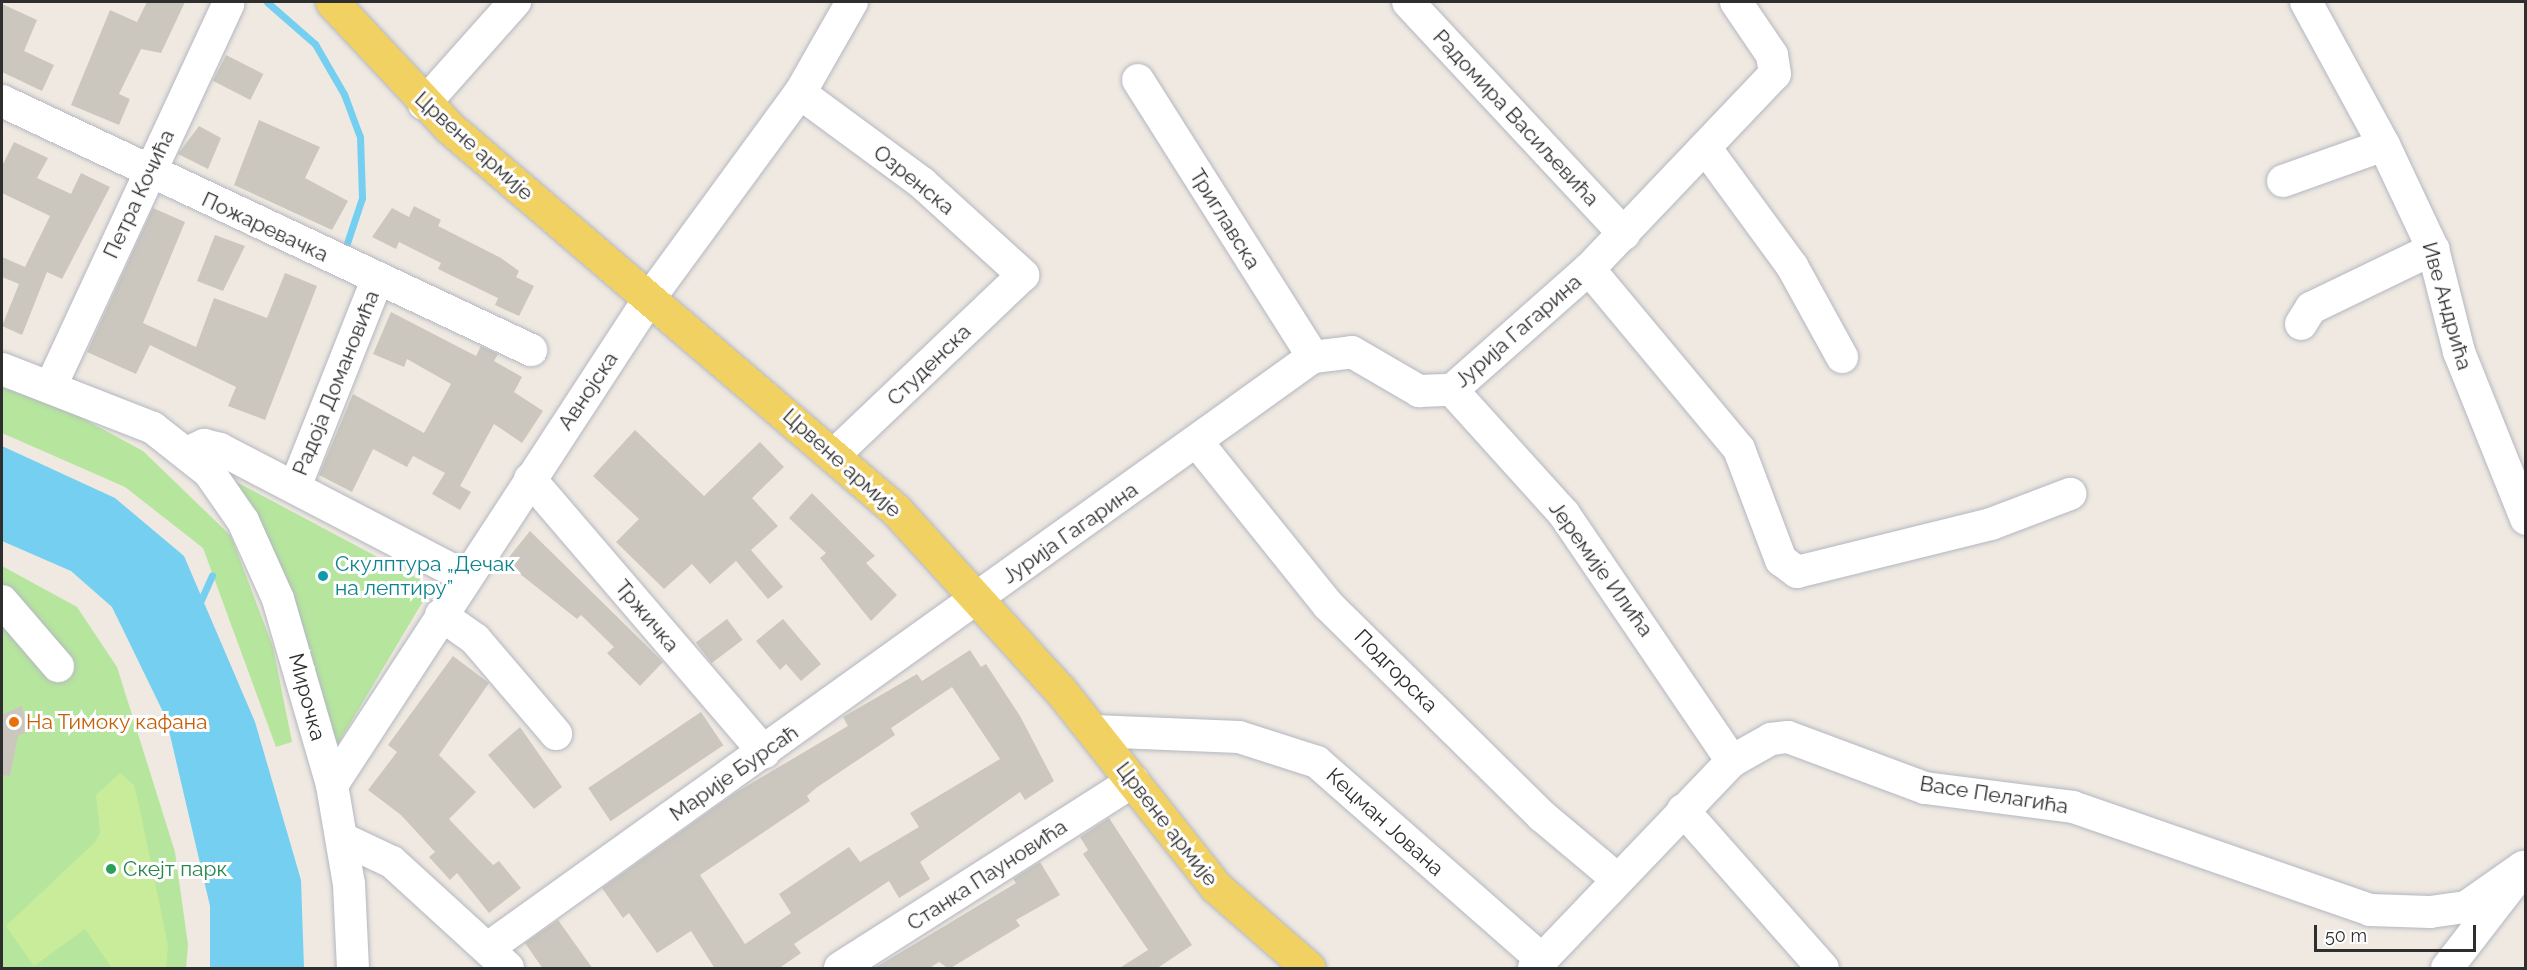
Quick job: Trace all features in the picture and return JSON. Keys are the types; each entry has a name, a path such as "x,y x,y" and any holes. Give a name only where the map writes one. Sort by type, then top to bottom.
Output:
{"main road":[{"name":"Црвене армије","path":"332,2 424,104 649,299 835,454 979,597 1094,731 1216,887 1293,965"}],"street":[{"path":"424,104 514,2"},
{"name":"Авнојска","path":"332,785 649,299 800,93 852,2"},
{"name":"Радомира Васиљевића","path":"1407,2 1624,234"},
{"name":"Јурија Гагарина","path":"979,597 1313,357 1352,352 1419,392 1452,390 1589,269 1707,150 1775,74 1773,55 1736,2"},
{"name":"Иве Андрића","path":"2306,2 2384,145 2433,249 2458,352 2526,519"},
{"name":"Петра Кочића","path":"51,386 148,172 228,4"},
{"name":"Триглавска","path":"1138,80 1313,357"},
{"name":"Озренска","path":"800,93 922,183 1023,275"},
{"name":"Пожаревачка","path":"2,101 377,280 531,350"},
{"path":"2283,181 2384,145"},
{"path":"1707,150 1792,267 1842,357"},
{"path":"2301,324 2311,308 2433,249"},
{"path":"1589,269 1739,449 1781,560 1797,572 1992,524 2070,494"},
{"name":"Студенска","path":"835,454 1023,275"},
{"name":"Радоја Домановића","path":"295,487 377,280"},
{"name":"Мирочка","path":"2,369 118,410 189,452 226,495 255,544 294,648 332,785 343,839 354,926 353,969"},
{"name":"Јеремије Илића","path":"1452,390 1564,514 1732,761"},
{"name":"Подгорска","path":"1197,442 1328,605 1542,816 1617,879"},
{"path":"189,452 212,446 466,577"},
{"name":"Тржичка","path":"530,479 764,753"},
{"name":"Марије Бурсаћ","path":"498,958 764,753 979,597"},
{"path":"2,601 58,666"},
{"path":"441,615 475,639 556,734"},
{"name":"Кецман Јована","path":"1094,731 1239,737 1317,762 1538,964"},
{"name":"Васе Пелагића","path":"1538,964 1732,761 1757,743 1788,737 1925,788 2073,807 2370,910 2430,912 2466,907 2525,864"},
{"name":"Станка Пауновића","path":"840,969 1134,781"},
{"path":"1683,810 1823,969"},
{"path":"343,839 392,862 498,958"},
{"path":"2447,969 2525,864"}],"green space":[{"path":"2,387 60,406 143,451 231,536 273,647 292,742 276,747 203,548 125,487 2,433"},
{"path":"229,478 432,586 335,749"},
{"path":"2,566 77,607 117,667 175,852 188,945 186,968 2,968"},
{"name":"Скејт парк","path":"120,773 134,785 140,810 168,945 166,968 112,968 85,929 34,966 6,926 95,842 100,833 96,795"}],"water":[{"path":"2,446 115,498 184,556 255,722 301,880 304,968 210,968 210,906 166,718 112,607 71,571 2,541"}],"building":[{"path":"147,2 185,2 161,53 141,49 119,94 130,99 119,125 71,105 110,10 137,22"},
{"path":"2,4 37,20 24,51 54,65 42,91 2,72"},
{"path":"226,55 263,74 250,100 213,81"},
{"path":"259,120 320,147 305,178 348,201 332,230 234,185"},
{"path":"199,126 221,138 208,169 178,154"},
{"path":"14,142 48,158 37,178 71,194 81,173 110,187 62,279 47,272 22,335 2,326 19,284 2,277 2,257 25,267 50,216 2,193 2,166"},
{"path":"414,206 441,220 438,226 501,258 519,271 516,277 534,286 519,316 495,305 498,298 438,269 441,263 399,242 396,249 372,237 392,208 409,217"},
{"path":"153,208 185,222 143,323 196,347 214,298 267,318 285,273 317,286 265,420 228,406 236,387 150,345 136,374 87,352"},
{"path":"215,235 245,246 223,291 197,281"},
{"path":"391,312 476,356 481,346 498,354 494,361 522,377 514,392 543,411 522,443 494,424 460,486 471,492 460,510 432,494 445,473 413,456 407,467 373,449 352,492 319,475 353,394 424,433 451,384 407,359 404,367 373,354"},
{"path":"635,430 704,496 760,442 784,467 752,498 778,526 751,550 783,587 768,599 736,561 710,584 692,564 664,589 616,542 639,519 593,476"},
{"path":"812,493 875,556 866,563 897,595 871,621 820,558 826,553 789,518"},
{"path":"530,531 663,662 640,686 607,653 614,647 581,615 577,619 505,562"},
{"path":"727,619 743,640 712,663 696,642"},
{"path":"783,619 821,664 801,681 786,664 780,670 756,641"},
{"path":"970,650 981,667 986,664 1020,716 1054,781 1025,800 1020,792 920,862 930,879 899,898 889,881 794,944 801,953 778,969 715,969 691,931 657,953 629,913 623,918 602,888 735,793 848,726 843,717 917,674 922,681","holes":["952,687 1000,759 910,813 919,827 860,862 849,847 779,894 791,913 745,944 700,875 810,801 807,796 816,788 895,735 891,728"]},
{"path":"453,656 489,683 439,755 476,792 449,819 493,865 499,861 521,888 489,913 457,873 450,880 429,857 435,852 401,815 368,790 397,752 388,745"},
{"name":"На Тимоку кафана","path":"21,706 31,730 18,736 10,776 2,775 2,715"},
{"path":"701,712 723,745 611,821 588,788"},
{"path":"520,727 562,787 534,809 488,755"},
{"path":"1109,818 1192,945 1156,969 1118,969 1148,950 1083,854 1088,850 1080,837"},
{"path":"1040,862 1060,895 1016,920 1020,926 949,969 939,962 928,969 873,969 1016,883 1013,879"},
{"path":"558,920 593,969 543,969 525,943"}],"waterway":[{"path":"267,2 315,44 344,94 360,137 362,198 346,246"},
{"path":"201,600 212,575"}],"place":[{"name":"Скулптура „Дечак на лептиру”","path":"323,576"},
{"name":"На Тимоку кафана","path":"14,722"},
{"name":"Скејт парк","path":"111,869"}]}
